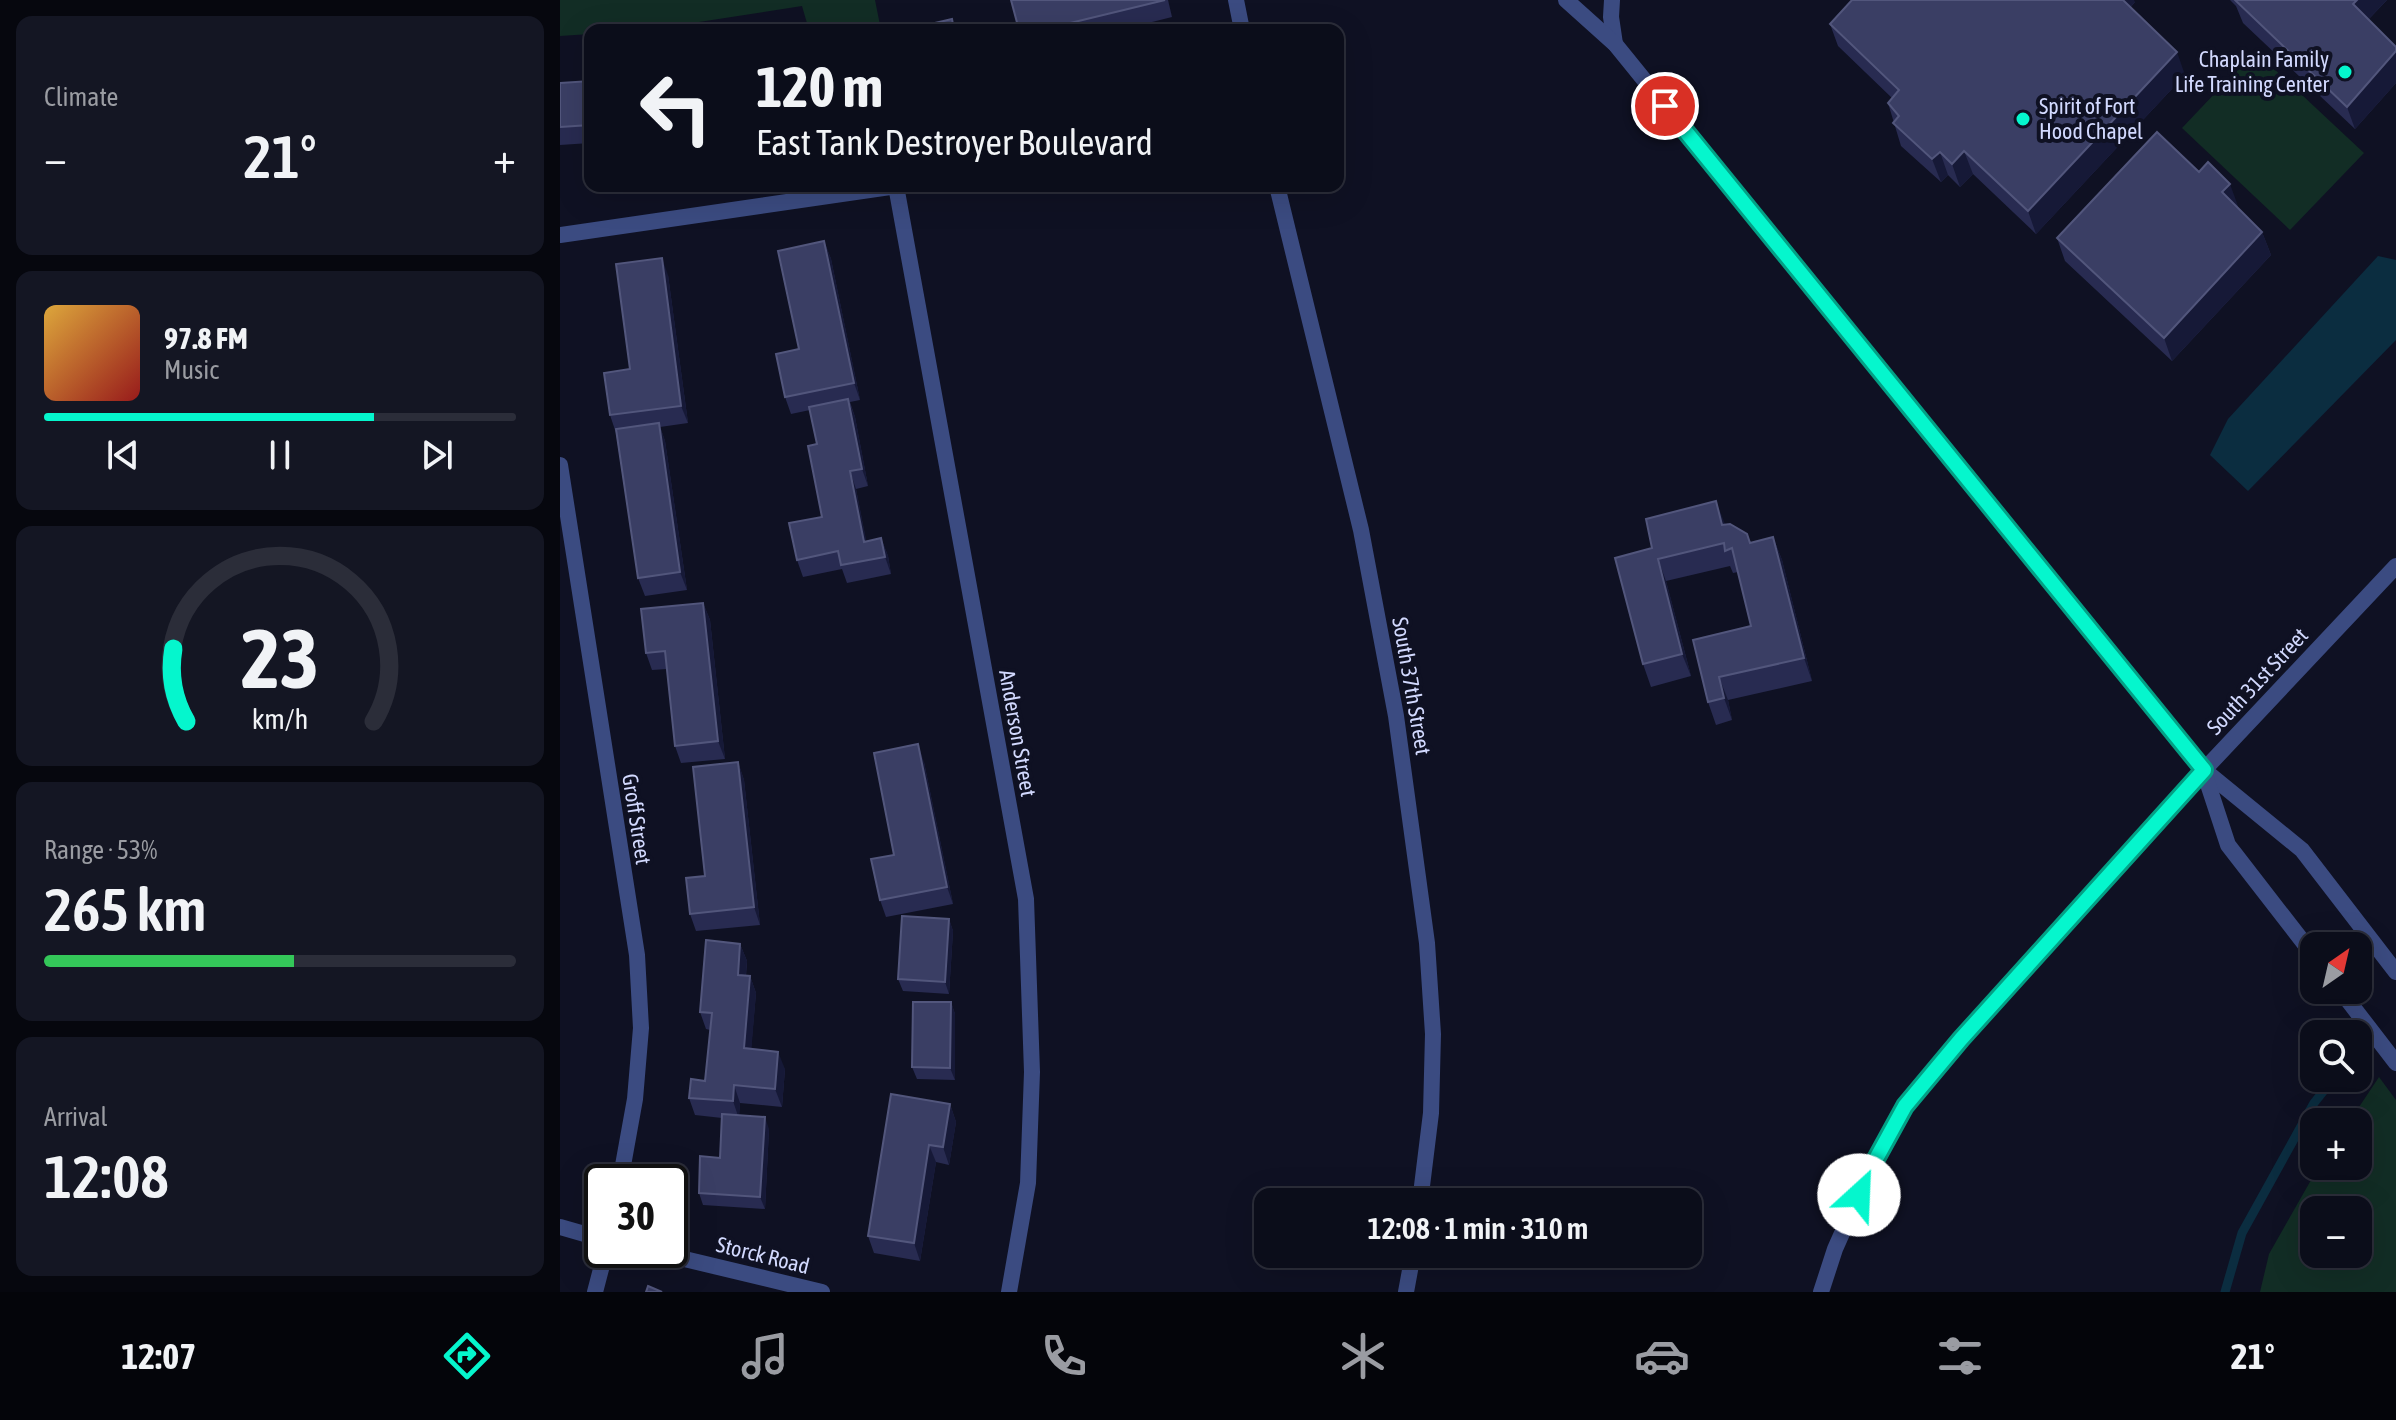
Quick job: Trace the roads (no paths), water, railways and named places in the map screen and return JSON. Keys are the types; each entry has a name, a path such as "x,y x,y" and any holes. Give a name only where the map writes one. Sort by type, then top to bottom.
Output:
{"street":[{"path":"1236,0 1241,24"},
{"path":"1566,0 1615,44 2204,770 2302,850 2396,972"},
{"path":"1612,0 1615,44"},
{"path":"560,235 855,192"},
{"name":"Anderson Street","path":"897,192 1026,899 1032,1072 1028,1183 1009,1292"},
{"name":"South 37th Street","path":"1278,192 1361,530 1396,716 1427,943 1433,1034 1431,1113 1422,1188"},
{"name":"Groff Street","path":"560,465 637,955 641,1028 635,1099 623,1164"},
{"name":"South 31st Street","path":"1821,1292 1835,1249 1871,1168 1905,1106 1961,1039 2204,770 2396,566"},
{"path":"2204,770 2228,845 2300,938"},
{"path":"2351,1004 2396,1063"},
{"path":"560,1227 584,1234"},
{"name":"Storck Road","path":"688,1260 822,1292"},
{"path":"595,1292 601,1268"},
{"path":"1406,1292 1410,1268"}],"water":[{"path":"2378,256 2396,260 2396,340 2248,491 2210,455 2228,419"}],"waterway":[{"path":"2225,1292 2242,1233 2323,1092"}],"place":[{"name":"Chaplain Family Life Training Center","path":"2345,72"},
{"name":"Spirit of Fort Hood Chapel","path":"2023,119"}]}
